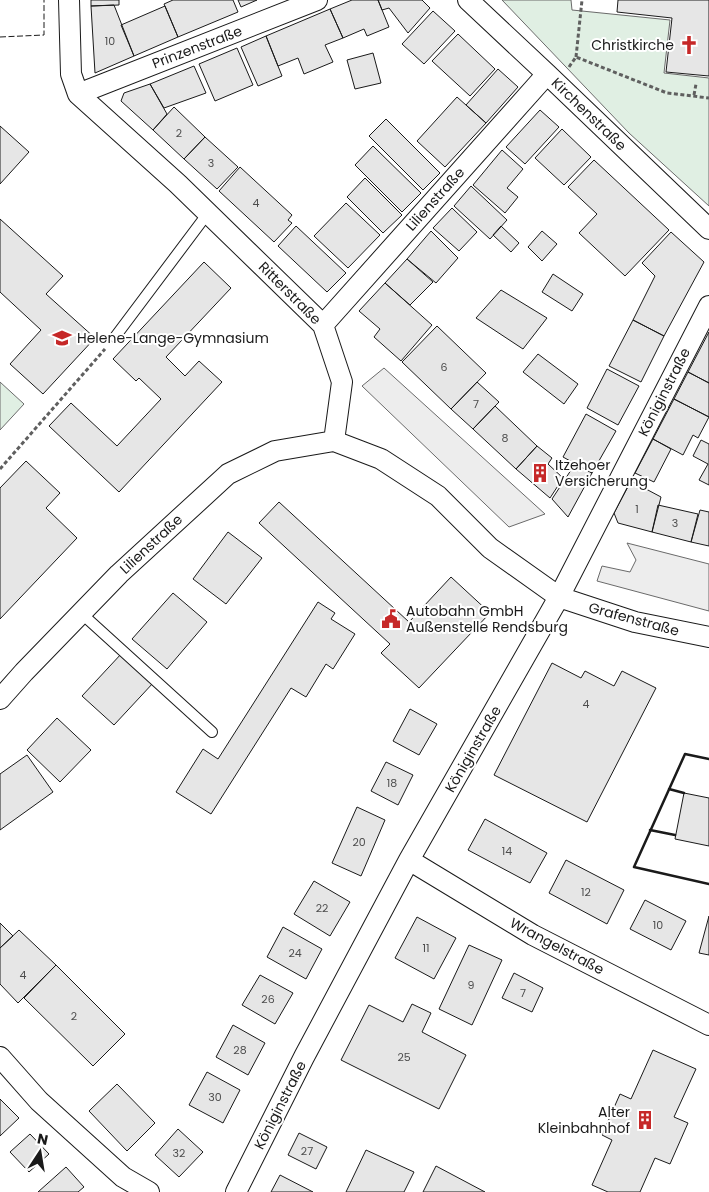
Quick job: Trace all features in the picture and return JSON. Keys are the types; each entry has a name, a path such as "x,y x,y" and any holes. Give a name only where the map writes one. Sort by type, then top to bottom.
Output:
{"street":[{"path":"69,0 71,74 78,94"},
{"name":"Prinzenstraße","path":"78,94 317,0"},
{"name":"Kirchenstraße","path":"468,0 709,228"},
{"name":"Lilienstraße","path":"323,325 553,79"},
{"name":"Ritterstraße","path":"78,94 178,184 323,325 342,382 334,441"},
{"name":"Königinstraße","path":"236,1192 304,1057 409,860 559,597 709,306"},
{"path":"334,441 381,459 438,496 490,548 559,597"},
{"name":"Lilienstraße","path":"0,700 119,574 228,474 276,451 334,441"},
{"name":"Grafenstraße","path":"559,597 635,622 709,637"},
{"name":"Wrangelstraße","path":"409,860 533,935 709,1025"},
{"path":"0,1057 39,1102 123,1177 149,1192"}],"lane":[{"path":"115,337 208,213"},
{"path":"81,613 212,732"}],"path":[{"path":"553,79 576,57 582,0"},
{"path":"576,57 667,93 709,98"},
{"path":"694,95 696,84"},
{"path":"0,469 115,337"}],"green space":[{"path":"502,0 571,0 572,10 670,20 664,73 709,78 709,206 629,133"},
{"path":"0,382 24,404 0,430"}],"shaded area":[{"path":"384,368 545,514 509,527 362,386"},
{"path":"627,543 709,564 709,611 597,581 602,566 630,572 636,560"}],"building":[{"path":"91,0 119,0 119,5 91,6"},
{"path":"173,0 233,0 238,12 178,37 164,4"},
{"path":"238,0 257,0 241,7"},
{"path":"352,0 378,0 389,27 367,36 364,29 343,38 330,9"},
{"path":"378,0 422,0 430,8 408,33 389,8 382,10"},
{"name":"Christkirche","path":"618,0 709,0 709,76 666,72 672,18 617,12"},
{"path":"114,5 134,56 95,73 91,6"},
{"path":"165,6 178,37 134,56 121,25"},
{"path":"330,9 343,38 325,45 333,62 304,74 298,58 278,66 266,36"},
{"path":"433,11 455,31 424,64 402,44"},
{"path":"458,34 495,69 470,96 432,61"},
{"path":"266,36 282,76 258,86 241,47"},
{"path":"237,48 253,85 215,101 199,64"},
{"path":"373,53 381,83 355,89 347,60"},
{"path":"194,66 206,93 164,108 150,84"},
{"path":"498,69 518,87 486,123 466,105"},
{"path":"150,84 167,114 153,130 121,101 124,93"},
{"path":"457,97 486,123 445,167 417,141"},
{"path":"174,107 205,137 184,159 153,130"},
{"path":"540,110 559,127 525,164 506,147"},
{"path":"386,119 440,173 423,190 369,136"},
{"path":"0,126 29,152 0,184"},
{"path":"562,129 591,157 564,185 535,158"},
{"path":"205,137 238,167 217,189 184,159"},
{"path":"373,146 421,193 402,212 355,165"},
{"path":"502,150 523,169 507,188 518,197 505,213 473,185"},
{"path":"594,160 669,230 625,276 579,233 597,214 568,187"},
{"path":"240,167 292,215 288,220 292,223 274,242 219,191"},
{"path":"365,178 402,215 383,233 347,197"},
{"path":"471,186 507,220 490,239 454,206"},
{"path":"346,203 380,235 348,268 314,236"},
{"path":"452,208 477,232 459,251 433,228"},
{"path":"0,219 63,276 46,294 95,338 43,394 10,364 41,330 0,292"},
{"path":"296,226 346,273 327,292 278,246"},
{"path":"501,226 519,243 511,252 493,235"},
{"path":"431,231 458,258 436,283 407,259"},
{"path":"542,231 557,244 542,261 528,247"},
{"path":"671,232 704,262 664,336 633,320 655,276 642,263"},
{"path":"407,259 433,282 410,305 385,283"},
{"path":"204,262 231,288 166,357 185,376 199,361 222,382 119,492 49,426 71,403 117,446 161,399 139,378 136,381 113,359"},
{"path":"553,274 583,294 572,311 542,292"},
{"path":"385,283 432,325 401,361 374,337 380,329 359,311"},
{"path":"501,290 547,318 523,349 476,318"},
{"path":"633,320 664,336 641,382 609,366"},
{"path":"437,326 486,373 451,409 402,362"},
{"path":"709,332 709,383 688,372"},
{"path":"538,354 578,384 564,404 523,372"},
{"path":"607,369 639,386 618,425 587,408"},
{"path":"688,372 709,383 709,417 674,399"},
{"path":"477,382 499,402 473,429 451,409"},
{"path":"674,399 709,417 698,438 693,435 683,455 653,439"},
{"path":"495,406 537,446 516,469 473,429"},
{"path":"586,414 616,431 592,473 563,457"},
{"path":"653,439 671,449 654,482 635,473"},
{"path":"701,440 709,444 709,485 699,480 708,464 693,456"},
{"name":"Itzehoer Versicherung","path":"537,446 552,458 548,464 563,478 550,498 516,469"},
{"path":"26,461 60,493 46,508 77,538 0,619 0,488"},
{"path":"575,464 592,473 568,517 552,499"},
{"path":"631,481 661,497 652,532 618,523 614,513"},
{"path":"279,502 409,622 451,577 490,613 419,688 381,653 390,644 259,523"},
{"path":"658,505 698,514 691,542 652,532"},
{"path":"700,510 709,512 709,546 691,542"},
{"path":"228,532 262,558 226,604 193,579"},
{"path":"173,593 207,622 167,669 132,639"},
{"path":"318,602 335,613 331,619 355,634 333,669 326,664 306,697 291,688 211,814 176,792 203,749 218,759"},
{"path":"122,653 154,682 114,725 82,696"},
{"path":"552,663 581,678 585,671 614,686 622,671 656,688 587,822 494,775"},
{"path":"410,709 437,724 419,755 393,741"},
{"path":"57,718 91,750 60,782 27,750"},
{"path":"27,755 53,792 0,830 0,774"},
{"path":"386,762 413,775 398,805 371,791"},
{"path":"684,793 709,798 709,846 675,839"},
{"path":"357,807 385,820 361,876 332,863"},
{"path":"485,819 547,853 530,883 468,850"},
{"path":"566,860 624,890 607,924 549,893"},
{"path":"314,881 350,902 330,936 294,914"},
{"path":"645,900 686,921 671,950 630,929"},
{"path":"709,916 709,955 699,953"},
{"path":"417,917 456,938 434,979 395,958"},
{"path":"0,923 13,936 0,948"},
{"path":"283,927 322,949 306,979 267,957"},
{"path":"19,930 56,965 18,1003 0,984 0,948"},
{"path":"469,945 502,960 472,1025 439,1009"},
{"path":"56,965 125,1034 93,1066 24,998"},
{"path":"514,973 543,988 532,1012 502,998"},
{"path":"260,975 293,993 275,1024 242,1005"},
{"path":"412,1004 431,1013 422,1032 466,1055 439,1109 341,1060 369,1005 403,1022"},
{"path":"233,1025 265,1043 248,1075 216,1057"},
{"name":"Alter Kleinbahnhof","path":"653,1050 696,1069 674,1117 688,1123 670,1164 655,1158 640,1192 608,1192 592,1185 612,1140 602,1135 620,1094 631,1099"},
{"path":"207,1072 240,1090 223,1123 189,1105"},
{"path":"117,1084 155,1123 127,1151 89,1111"},
{"path":"0,1099 19,1118 0,1136"},
{"path":"178,1129 203,1152 179,1177 155,1155"},
{"path":"299,1133 327,1147 316,1169 288,1155"},
{"path":"30,1134 49,1154 29,1172 10,1152"},
{"path":"366,1150 414,1172 404,1192 346,1192"},
{"path":"436,1166 485,1192 423,1192"},
{"path":"66,1167 84,1187 78,1192 38,1192"},
{"path":"280,1175 313,1192 271,1192"}],"fence":[{"path":"0,37 44,35 44,0"}],"wall":[{"path":"709,759 685,754 634,867 709,884"},
{"path":"669,789 684,793"},
{"path":"650,830 675,835"}],"place":[{"name":"Christkirche","path":"689,45"},
{"name":"Helene-Lange-Gymnasium","path":"62,338"},
{"name":"Itzehoer Versicherung","path":"540,473"},
{"name":"Autobahn GmbH Außenstelle Rendsburg","path":"391,619"},
{"name":"Alter Kleinbahnhof","path":"645,1120"}]}
